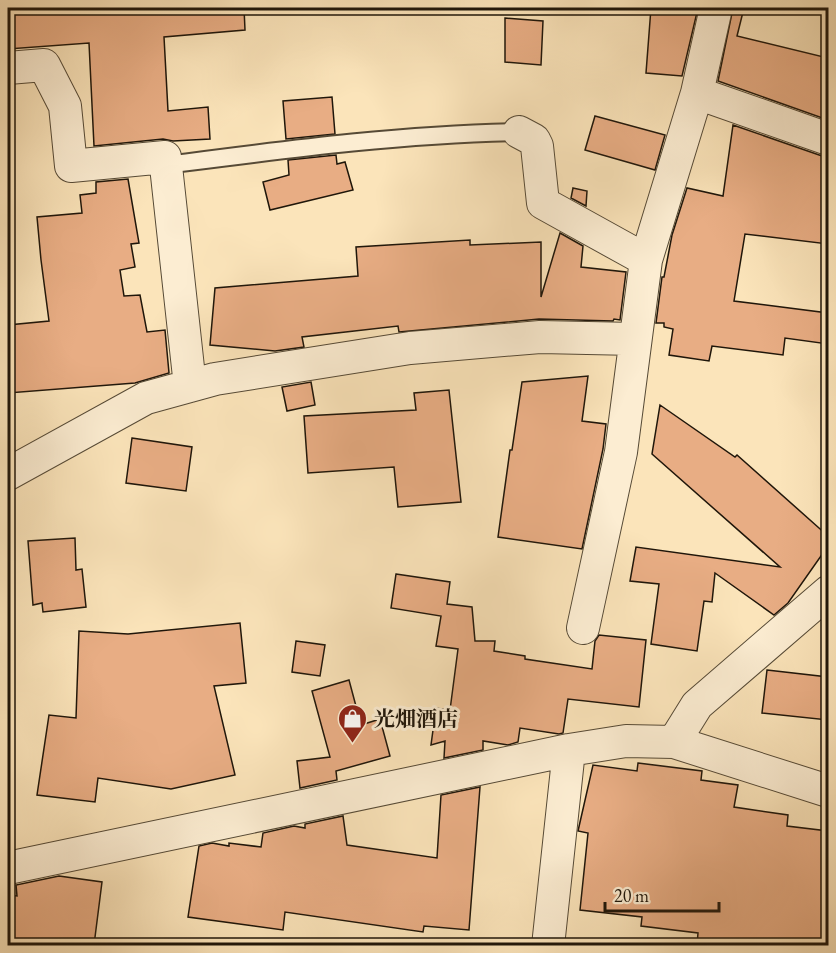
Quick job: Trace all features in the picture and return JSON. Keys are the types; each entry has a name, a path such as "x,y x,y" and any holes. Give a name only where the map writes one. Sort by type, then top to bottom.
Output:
{"street":[{"path":"583,627 621,452 645,260 697,93 716,8"},
{"path":"8,68 44,65 65,106 71,166 165,158 190,386"},
{"path":"697,93 828,139"},
{"path":"519,132 534,140 537,146 543,203 645,260"},
{"path":"8,474 146,398 215,379 410,348 540,337 635,339"},
{"path":"674,742 697,705 828,592"},
{"path":"8,868 568,750 626,741 674,742 828,791"},
{"path":"548,945 568,750"}],"lane":[{"path":"166,165 318,146 469,133 519,132"}],"building":[{"path":"8,8 244,8 245,30 164,37 168,111 208,107 210,139 173,141 163,139 94,146 89,43 8,49"},
{"path":"651,8 698,8 682,76 646,73"},
{"path":"733,8 744,8 737,36 828,58 828,120 718,81"},
{"path":"505,18 543,21 541,65 505,62"},
{"path":"332,97 335,134 286,139 283,101"},
{"path":"595,116 665,135 655,170 585,150"},
{"path":"733,125 828,157 828,244 745,234 734,301 828,313 828,344 785,338 783,355 712,346 709,361 669,355 673,329 664,327 664,323 656,323 662,277 664,277 672,235 687,188 723,196"},
{"path":"336,155 337,164 345,162 353,190 270,210 263,182 289,175 288,160"},
{"path":"128,179 139,243 131,244 135,267 120,270 124,296 140,295 147,332 165,330 169,373 135,383 8,393 8,325 49,321 37,217 82,213 80,195 96,193 96,182"},
{"path":"573,188 587,191 586,206 571,198"},
{"path":"560,233 583,246 581,267 626,272 620,320 539,319 399,332 398,326 302,337 304,347 275,351 210,345 215,288 358,276 356,247 470,240 470,245 541,242 541,297"},
{"path":"588,376 582,421 606,424 582,549 498,537 522,382"},
{"path":"311,382 315,405 287,411 282,387"},
{"path":"449,390 461,502 398,507 394,467 308,473 304,416 416,410 414,393"},
{"path":"660,405 735,457 737,455 828,536 828,546 788,603 774,615 715,573 712,602 704,601 697,651 651,644 659,584 630,581 636,547 780,567 652,454"},
{"path":"132,438 192,447 186,491 126,483"},
{"path":"75,538 76,570 82,569 86,607 43,612 42,603 33,605 28,541"},
{"path":"396,574 450,582 447,604 472,607 475,641 495,641 494,651 525,656 525,659 592,669 595,641 599,635 646,640 639,707 568,699 563,733 520,728 518,742 508,745 483,741 483,750 444,758 445,741 431,745 436,708 450,710 458,649 436,646 441,616 391,608"},
{"path":"240,623 246,683 214,686 235,775 171,789 98,778 95,802 37,795 49,715 76,718 79,631 128,634"},
{"path":"296,641 325,645 320,676 292,672"},
{"path":"767,670 828,677 828,720 762,713"},
{"path":"349,680 361,725 380,719 390,756 336,771 337,780 300,788 297,761 330,757 312,691"},
{"path":"638,763 702,771 701,780 738,785 734,807 788,815 787,826 828,831 828,945 697,945 698,933 641,926 642,917 580,910 588,833 578,831 593,765 637,771"},
{"path":"480,787 469,930 424,926 423,932 285,912 283,930 188,917 199,846 212,843 229,846 229,843 261,847 263,833 294,826 305,828 305,824 343,816 347,845 437,858 441,795"},
{"path":"59,876 102,882 94,945 8,945 8,895 17,896 16,885"}],"place":[{"name":"光畑酒店","path":"353,744"}]}
